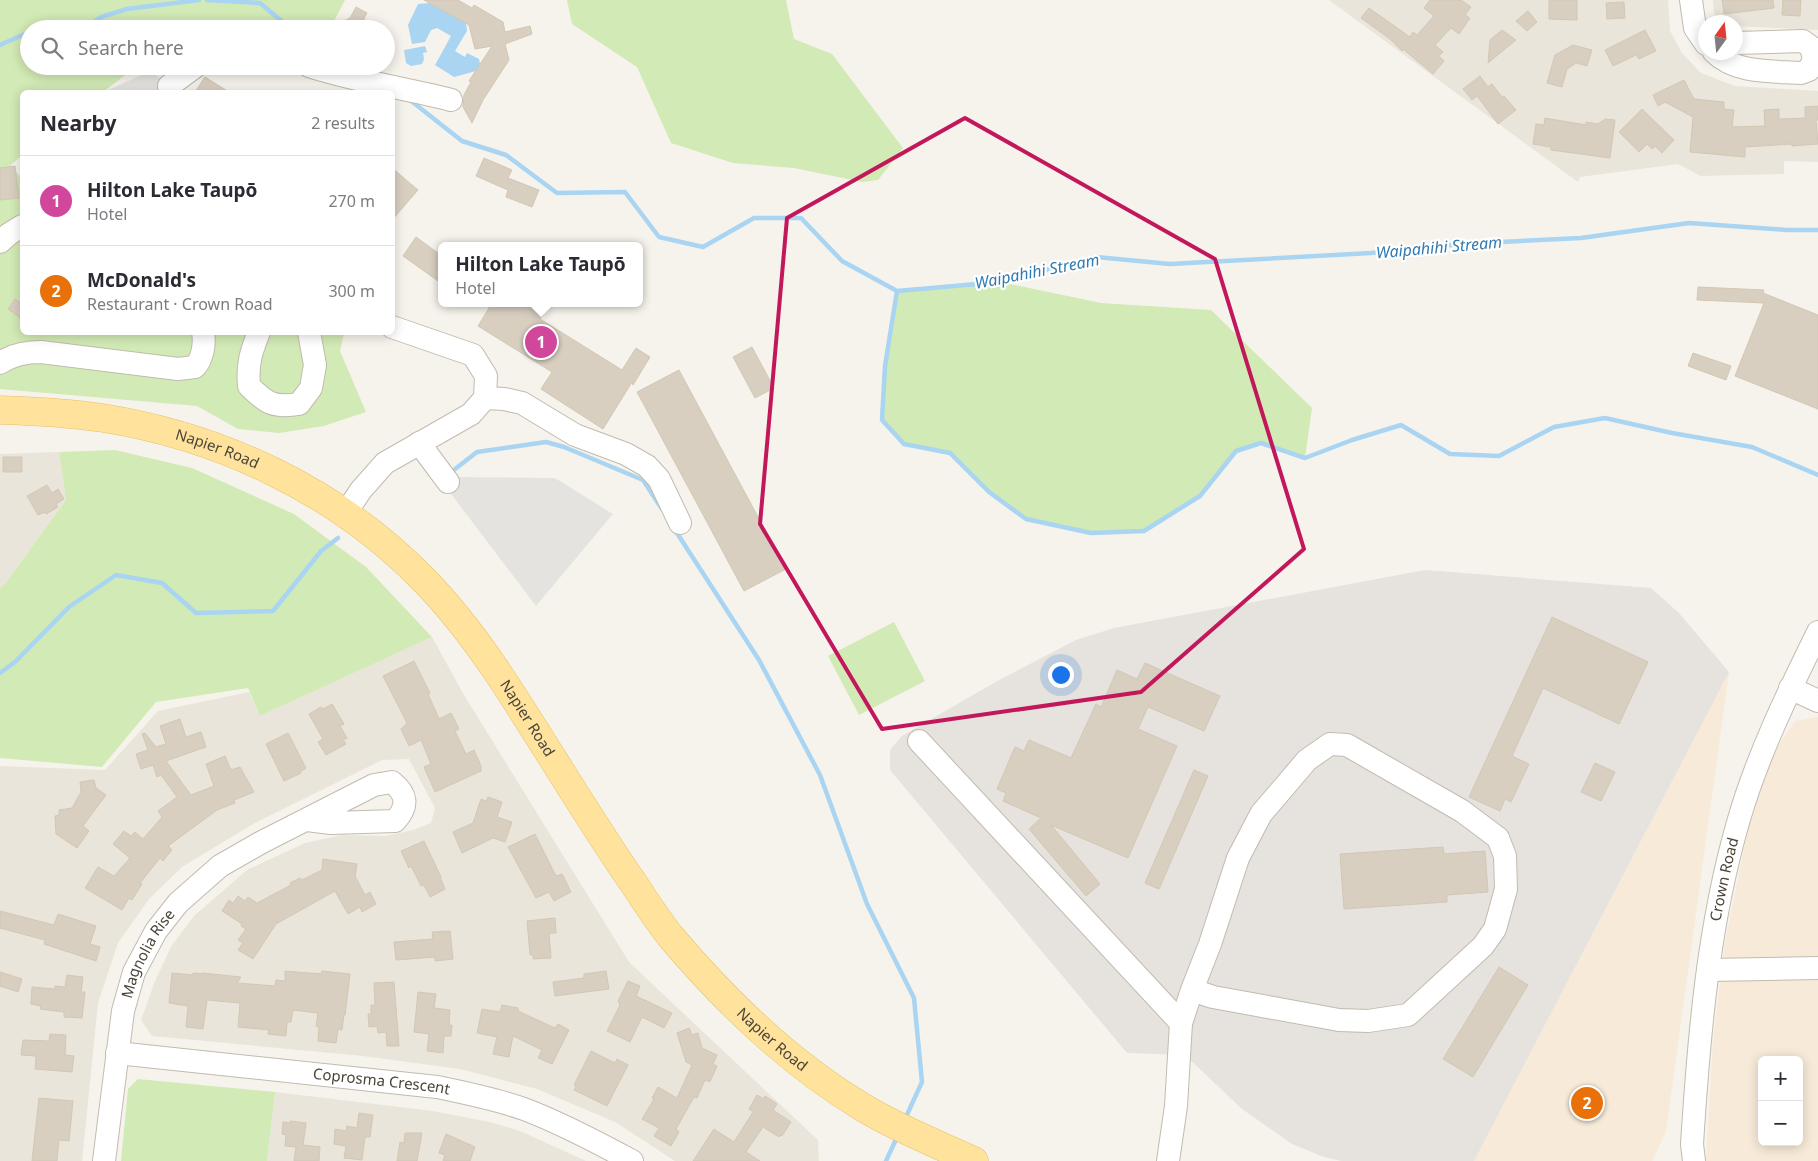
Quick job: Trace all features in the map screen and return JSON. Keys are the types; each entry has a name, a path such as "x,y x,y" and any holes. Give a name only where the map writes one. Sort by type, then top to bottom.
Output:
{"main road":[{"name":"Napier Road","path":"0,410 100,418 140,425 225,450 298,484 345,514 420,575 451,610 499,675 611,851 670,936 735,1007 812,1073 864,1108 974,1161"}],"street":[{"path":"1691,0 1698,22"},
{"path":"1724,60 1742,68 1801,73 1809,70 1814,59 1811,47 1803,41 1743,43"},
{"path":"169,86 184,75"},
{"path":"336,75 413,90 451,100"},
{"path":"0,242 8,234 20,227"},
{"path":"345,514 361,490 385,463 471,414 485,398 486,376 473,355 395,327"},
{"path":"0,363 25,352 40,342 178,369 196,367 200,361 204,335"},
{"path":"258,335 249,361 249,386 267,403 288,406 298,404 311,388 315,365 310,335"},
{"path":"485,398 504,399 522,403 575,434 626,454 647,466 658,479 680,523"},
{"path":"419,443 448,482"},
{"name":"Crown Road","path":"1689,1155 1702,1010 1727,864 1739,818 1763,749 1790,688 1818,632"},
{"path":"1790,688 1818,701"},
{"path":"919,741 1180,1023"},
{"path":"1168,1161 1176,1106 1180,1023 1192,990 1210,944 1238,858 1261,814 1307,760 1330,744 1347,745 1462,811 1498,838 1504,856 1506,889 1495,929 1483,946 1408,1015 1368,1021 1339,1020 1213,997 1192,990"},
{"name":"Magnolia Rise","path":"104,1161 123,1011 134,972 156,931 178,903 220,866 306,820"},
{"path":"1708,970 1818,968"},
{"name":"Coprosma Crescent","path":"117,1053 428,1086 464,1093 523,1109 552,1120 632,1161"}],"highlighted area":[{"path":"965,118 1215,259 1304,549 1141,692 882,729 760,524 787,218"}],"shaded area":[{"path":"1329,0 1668,0 1670,31 1682,53 1701,73 1735,86 1818,91 1818,162 1784,161 1784,174 1701,176 1678,164 1580,177 1578,182"},
{"path":"1713,0 1818,0 1818,30 1743,26 1743,15 1715,15"},
{"path":"141,75 155,75 174,90 108,90"},
{"path":"59,452 66,500 5,584 0,588 0,454"},
{"path":"451,477 555,478 613,514 536,606 445,486"},
{"path":"1425,570 1651,588 1679,613 1729,672 1474,1161 1341,1161 1324,1157 1292,1144 1242,1109 1185,1055 1127,1053 890,770 890,750 902,736 999,680 1076,640 1114,628"},
{"path":"432,637 464,695 629,962 818,1140 819,1161 675,1161 615,1122 537,1089 460,1069 363,1056 152,1036 141,1020 155,981 172,945 195,915 247,870 305,843 342,835 386,836 413,830 431,823 435,808 409,759 382,760 253,824 182,867 149,899 118,943 98,1003 82,1161 0,1161 0,766 105,770 158,711 249,692 260,716"},
{"path":"1729,672 1666,1132 1652,1161 1474,1161"},
{"path":"1818,717 1818,1161 1706,1161 1713,1040 1725,942 1750,818 1761,785 1778,746 1795,721"},
{"path":"275,1092 433,1111 490,1122 520,1131 586,1161 267,1161"}],"green space":[{"path":"0,0 345,0 335,20 20,20 20,75 125,75 106,90 20,90 20,157 10,166 20,176 20,335 344,335 340,351 366,412 324,426 279,433 238,429 197,406 0,389"},
{"path":"567,0 786,0 794,39 832,54 903,148 878,180 862,182 794,168 733,163 671,143 637,67 572,24"},
{"path":"1000,282 1101,303 1211,310 1312,408 1305,458 1261,443 1236,451 1200,496 1144,531 1091,533 1026,519 989,492 950,453 904,444 882,420 885,366 897,291"},
{"path":"115,450 192,468 294,514 366,567 432,637 260,716 248,688 156,702 102,767 0,758 0,588 5,584 66,500 59,452"},
{"path":"894,622 925,681 859,715 828,656"},
{"path":"138,1079 275,1092 267,1161 121,1161 128,1089"}],"water":[{"path":"429,3 466,23 467,31 455,51 465,57 467,53 479,59 480,64 476,71 454,77 435,65 451,36 437,28 431,30 425,42 412,44 408,25 418,4"},
{"path":"425,46 427,52 423,53 424,59 422,64 411,66 406,63 404,50"}],"building":[{"path":"424,0 458,0 472,8 474,5 503,22 505,32 530,26 532,34 505,44 509,60 483,100 472,123 463,107 464,95 471,82 469,81 492,46 475,49 469,25"},
{"path":"1430,0 1461,0 1471,7 1465,15 1470,18 1459,34 1451,28 1435,45 1443,52 1439,56 1444,61 1433,74 1361,18 1369,8 1410,37 1413,32 1417,35 1434,16 1424,8"},
{"path":"1549,0 1577,0 1577,20 1549,19"},
{"path":"1722,0 1773,0 1774,8 1724,14"},
{"path":"1783,0 1801,0 1800,16 1782,15"},
{"path":"1624,2 1625,18 1607,19 1606,3"},
{"path":"356,7 367,13 364,20 346,20 350,18"},
{"path":"1528,11 1537,22 1527,31 1516,21"},
{"path":"1502,30 1516,40 1488,63 1490,40"},
{"path":"1645,30 1656,51 1639,59 1636,55 1613,66 1605,50"},
{"path":"1573,45 1592,50 1587,66 1576,63 1567,69 1562,87 1547,83 1555,55"},
{"path":"1480,76 1488,87 1492,84 1516,110 1498,124 1477,96 1472,100 1463,89"},
{"path":"205,77 226,90 196,90"},
{"path":"1684,80 1694,99 1724,102 1724,109 1734,110 1732,127 1765,126 1764,110 1779,109 1779,119 1805,118 1805,107 1818,106 1818,120 1816,120 1818,144 1745,147 1745,157 1690,152 1693,117 1665,102 1658,106 1653,95"},
{"path":"1642,109 1674,140 1662,153 1655,146 1652,149 1647,144 1639,152 1619,132"},
{"path":"1545,118 1586,125 1586,122 1598,124 1605,119 1615,120 1610,158 1551,150 1551,147 1533,144 1536,124 1544,125"},
{"path":"484,158 512,170 508,178 539,190 532,207 506,197 508,190 476,176"},
{"path":"15,166 19,198 0,200 0,168"},
{"path":"395,171 418,190 395,217"},
{"path":"416,237 438,253 438,281 403,256"},
{"path":"1698,287 1764,290 1763,293 1818,315 1818,409 1735,376 1764,303 1697,300"},
{"path":"15,299 20,303 20,318 8,309"},
{"path":"490,307 539,307 545,311 540,319 622,370 636,348 650,357 603,429 541,389 552,372 478,326"},
{"path":"752,347 774,388 755,398 733,357"},
{"path":"1693,353 1731,366 1726,380 1688,366"},
{"path":"679,370 786,569 744,591 637,392"},
{"path":"3,457 22,457 22,472 3,472"},
{"path":"47,485 52,493 58,489 64,499 56,504 58,507 46,514 45,512 38,515 27,496"},
{"path":"1552,617 1648,662 1619,724 1543,688 1512,756 1529,764 1511,802 1505,799 1500,811 1469,797"},
{"path":"414,661 430,693 428,694 439,719 451,713 459,729 455,731 466,754 474,750 481,766 481,771 435,792 424,767 431,764 421,740 409,746 401,729 407,723 383,676"},
{"path":"1145,663 1220,696 1204,731 1148,707 1138,729 1177,746 1128,858 1051,825 1100,884 1086,896 1029,829 1041,818 1003,801 1006,793 997,789 1015,747 1024,751 1029,740 1071,758 1096,704 1101,707 1117,670 1137,679"},
{"path":"332,704 344,724 340,726 347,738 343,740 346,744 326,755 318,742 323,739 309,714 321,707 323,709"},
{"path":"180,719 186,737 201,732 206,747 166,761 191,795 214,786 206,764 225,756 231,770 240,767 254,792 234,800 235,803 217,810 168,846 172,850 163,861 160,858 140,883 142,884 132,900 129,898 122,910 85,888 98,867 114,876 130,858 113,844 124,831 131,836 135,832 143,839 162,817 158,811 177,797 161,775 157,777 153,765 141,769 136,754 148,750 142,734 145,733 156,747 166,744 160,726"},
{"path":"288,733 306,768 301,773 284,781 266,744"},
{"path":"1595,763 1615,772 1601,801 1581,792"},
{"path":"1194,770 1208,776 1159,889 1145,883"},
{"path":"94,780 96,788 106,795 83,826 89,831 77,848 56,834 55,816 59,815 59,810 72,808 81,792 80,782"},
{"path":"488,797 502,802 497,817 512,822 505,842 493,838 462,853 453,832 473,823 481,799 486,801"},
{"path":"535,834 556,876 562,874 571,892 554,901 549,892 536,898 508,847"},
{"path":"424,841 445,889 430,897 424,885 421,886 411,866 409,868 401,851"},
{"path":"1443,847 1444,854 1485,851 1488,892 1447,895 1447,902 1344,909 1340,854"},
{"path":"323,859 357,864 355,876 365,895 370,892 376,904 362,912 360,907 348,914 335,891 276,924 253,959 238,950 243,943 238,940 246,929 241,926 242,924 222,911 229,900 233,903 238,896 245,901 248,897 257,903 291,885 290,883 300,878 302,880 322,870"},
{"path":"0,911 54,925 58,914 96,926 90,944 100,947 96,961 44,944 45,940 0,928"},
{"path":"555,918 556,933 549,933 551,958 533,959 533,955 530,955 527,921"},
{"path":"450,931 453,959 435,961 435,957 396,960 394,942 433,939 432,932"},
{"path":"1499,967 1528,985 1473,1077 1443,1059"},
{"path":"285,971 321,974 322,971 350,974 342,1030 338,1029 336,1043 318,1041 319,1027 316,1026 318,1013 293,1010 291,1022 287,1022 286,1036 268,1034 269,1030 238,1027 240,1003 207,1000 203,1029 186,1027 188,1006 169,1003 172,973 193,975 193,973 202,973 241,977 237,983 275,986 276,980 286,981"},
{"path":"606,971 609,989 555,996 553,982 584,978 584,974"},
{"path":"0,972 22,979 18,992 0,986"},
{"path":"67,975 83,977 81,992 85,992 82,1018 64,1017 64,1012 40,1009 41,1006 31,1004 32,987 55,989 55,986 65,987"},
{"path":"628,981 640,986 636,996 672,1013 664,1028 642,1017 630,1042 607,1031 620,1005 618,1001"},
{"path":"394,982 399,1046 387,1046 386,1032 378,1033 377,1026 369,1027 368,1014 371,1014 371,1005 375,1005 374,983"},
{"path":"418,992 436,994 434,1008 450,1010 449,1025 452,1025 451,1036 444,1036 443,1053 427,1051 429,1034 414,1032"},
{"path":"502,1005 518,1008 518,1011 555,1028 558,1024 569,1030 552,1064 538,1058 542,1050 513,1036 509,1057 493,1054 497,1037 477,1033 482,1009 500,1012"},
{"path":"689,1028 692,1035 698,1033 702,1048 717,1055 713,1064 717,1066 710,1082 705,1080 697,1098 694,1097 676,1129 679,1132 671,1146 654,1136 659,1128 642,1119 654,1099 652,1098 658,1087 677,1098 692,1065 686,1062 677,1033"},
{"path":"50,1034 66,1035 65,1055 74,1056 72,1072 35,1069 36,1056 21,1055 23,1040 49,1041"},
{"path":"591,1051 615,1063 617,1059 628,1065 607,1106 574,1090 576,1086 574,1085"},
{"path":"757,1095 764,1099 765,1096 777,1104 773,1110 791,1122 782,1136 780,1135 779,1137 763,1127 746,1152 760,1161 693,1161 714,1129 734,1142 753,1112 749,1109"},
{"path":"39,1098 73,1101 69,1141 59,1140 57,1161 32,1161"},
{"path":"359,1113 373,1115 370,1137 365,1137 362,1160 344,1158 346,1146 334,1144 335,1129 346,1131 347,1126 357,1128"},
{"path":"290,1121 306,1123 303,1145 320,1147 319,1161 294,1161 296,1147 285,1146 286,1135 282,1134 283,1122 290,1123"},
{"path":"405,1133 422,1133 417,1161 397,1161 400,1142 404,1143"},
{"path":"446,1134 475,1147 470,1161 443,1161 445,1155 439,1153"}],"waterway":[{"name":"Waipahihi Stream","path":"97,20 127,9 199,0"},
{"name":"Waipahihi Stream","path":"207,0 260,3 280,20"},
{"name":"Waipahihi Stream","path":"0,45 20,36"},
{"name":"Waipahihi Stream","path":"410,100 462,141 506,155 557,193 625,192 659,237 703,247 754,218 801,218 842,261 897,291 1000,282 1096,257 1170,264 1371,253 1461,244 1581,238 1689,223 1787,230 1818,230"},
{"path":"897,291 885,366 882,420 904,444 950,453 989,492 1026,519 1091,533 1144,531 1200,496 1236,451 1261,443 1305,458 1352,440 1401,425 1450,454 1499,456 1554,427 1605,418 1672,433 1752,447 1818,475"},
{"path":"450,473 477,452 546,442 564,447 643,480 662,509"},
{"path":"675,530 759,660 820,775 867,904 914,998 922,1082 905,1119"},
{"path":"0,673 15,662 69,607 116,575 162,583 196,613 273,611 321,551 338,538"},
{"path":"886,1161 898,1135"}],"place":[{"name":"Hilton Lake Taupō","path":"541,342"},
{"name":"McDonald's","path":"1587,1103"}]}
